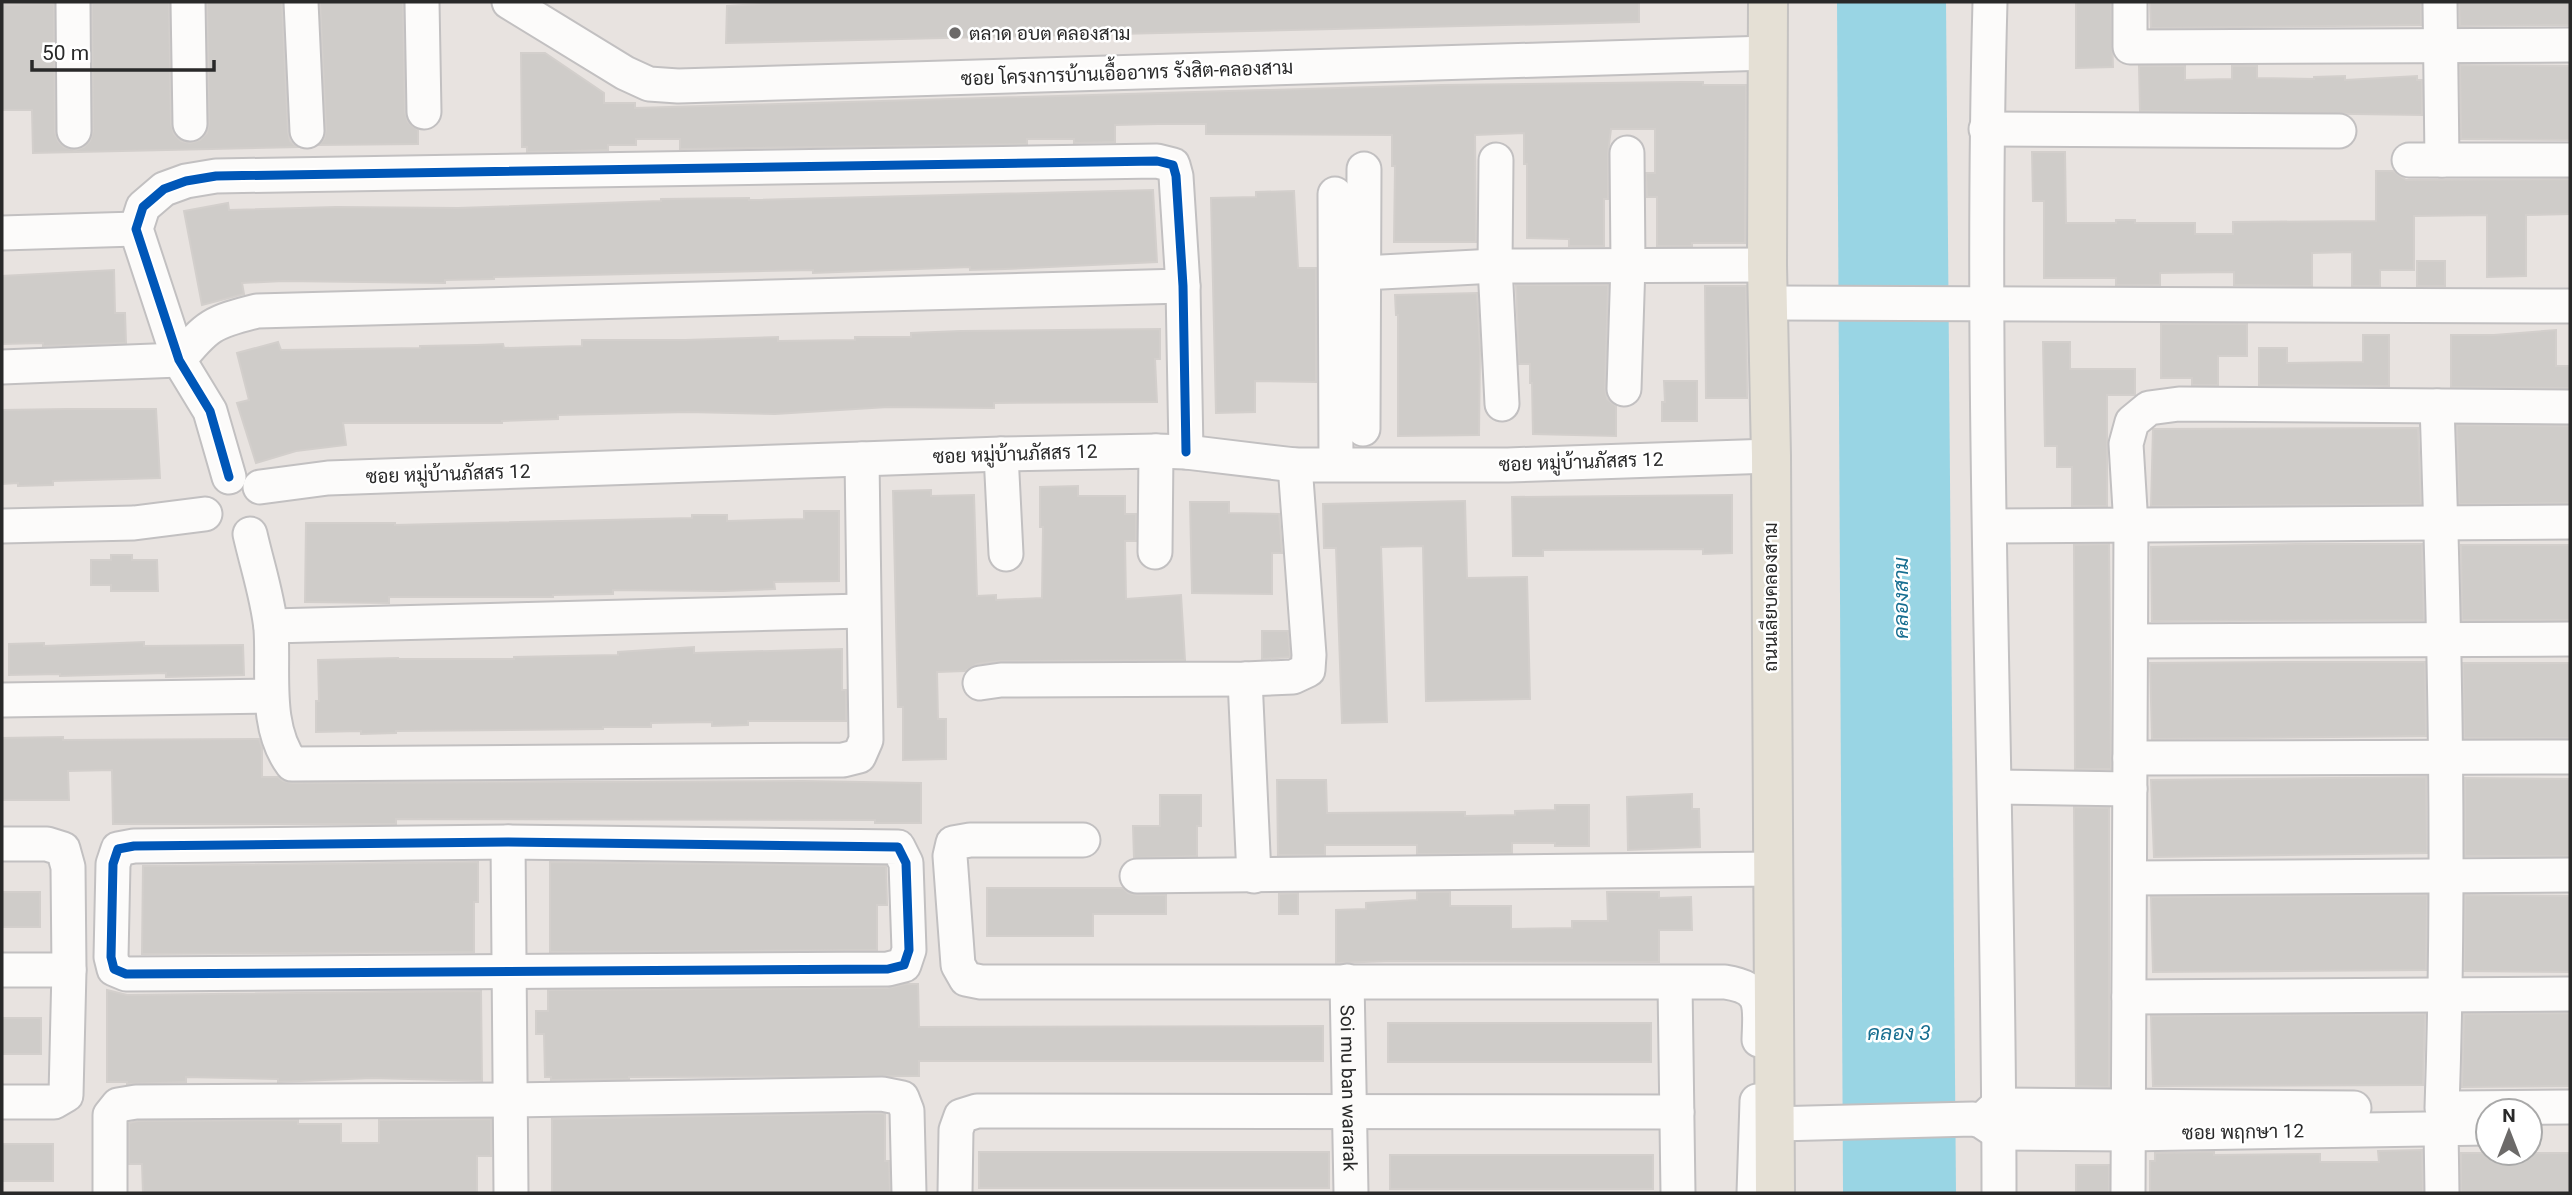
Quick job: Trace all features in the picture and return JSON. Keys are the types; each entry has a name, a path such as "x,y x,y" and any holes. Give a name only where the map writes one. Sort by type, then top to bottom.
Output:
{"main road":[{"name":"ถนนเลียบคลองสาม","path":"1768,2 1767,303 1771,456 1770,709 1775,1193"}],"street":[{"path":"73,2 74,131"},
{"path":"188,2 190,124"},
{"path":"301,2 307,131"},
{"path":"422,2 424,111"},
{"name":"ซอย โครงการบ้านเอื้ออาทร รังสิต-คลองสาม","path":"509,2 625,73 649,84 678,86 1768,53"},
{"path":"1990,2 1976,303 1990,526 1994,787 1988,1120 1999,1193"},
{"path":"2130,2 2130,47 2570,45"},
{"path":"2440,2 2442,159"},
{"path":"1986,129 2339,131"},
{"path":"1624,389 1628,264 1627,153"},
{"path":"2409,159 2570,160"},
{"path":"1496,160 1495,266 1502,404"},
{"path":"244,482 218,481 209,490 205,514 212,527 223,535 236,538 250,534 260,526 266,513 266,499 244,482 210,411 178,360 136,229 143,207 164,189 186,181 216,176 1157,161 1173,165 1176,176 1183,286 1171,451 1155,552"},
{"path":"1363,429 1364,169"},
{"path":"1335,194 1336,463"},
{"path":"2,233 136,229"},
{"path":"1363,273 1495,266 1767,265"},
{"path":"2,367 178,360 202,331 226,319 257,312 1183,286"},
{"path":"1767,303 2570,306"},
{"path":"2128,1193 2131,526 2126,444 2132,422 2149,408 2179,404 2570,407"},
{"path":"2437,406 2446,757 2446,995 2442,1193"},
{"name":"ซอย หมู่บ้านภัสสร 12","path":"244,482 1001,454 1171,451 1295,465 1508,465 1771,456"},
{"path":"1001,454 1006,554"},
{"path":"250,534 271,626 271,696 282,751 292,764 843,760 859,756 866,740 862,459"},
{"path":"980,683 1001,680 1245,679 1293,677 1308,670 1295,465"},
{"path":"2,526 134,523 205,514"},
{"path":"1990,526 2570,522"},
{"path":"271,626 863,611"},
{"path":"2131,641 2570,639"},
{"path":"1245,679 1254,876"},
{"path":"2,700 271,696"},
{"path":"1994,787 2130,774 2446,757 2570,757"},
{"path":"1083,841 970,840 953,843 950,856 958,965 966,979 981,982 1743,984 1752,991 1758,1003 1754,1193"},
{"path":"508,842 511,1193"},
{"path":"508,842 898,847 906,863 909,950 904,965 888,969 509,971 126,974 114,969 111,957 113,864 118,849 134,846 508,842"},
{"path":"2,845 47,844 63,849 68,867 69,970 66,1095 54,1102 2,1102"},
{"path":"1137,876 1773,869"},
{"path":"2130,878 2570,875"},
{"path":"2,970 69,970"},
{"name":"Soi mu ban wararak","path":"1347,981 1351,1193"},
{"path":"1675,983 1678,1193"},
{"path":"2129,997 2570,994"},
{"path":"110,1193 110,1115 118,1105 136,1102 881,1094 902,1098 907,1111 909,1193"},
{"path":"2442,1118 2570,1107"},
{"path":"955,1193 956,1130 961,1116 977,1111 1677,1112"},
{"name":"ซอย พฤกษา 12","path":"1988,1120 2442,1118 2474,1125"},
{"path":"1773,1124 1988,1120"},
{"path":"2544,1128 2570,1127"}],"water":[{"name":"คลอง 3","path":"1837,2 1946,2 1956,1193 1843,1193"}],"building":[{"path":"169,2 171,124 174,134 181,141 190,143 200,140 207,133 209,124 207,2 282,2 288,132 290,141 297,147 33,153 32,110 2,110 2,5 54,4 55,132 64,147 75,150 90,141 93,131 92,3"},
{"path":"320,2 403,2 405,112 408,122 418,130 418,144 319,145 326,130"},
{"name":"ตลาด อบต คลองสาม","path":"790,2 1639,2 1639,22 726,43 727,6"},
{"path":"2076,2 2111,2 2113,67 2076,68"},
{"path":"2150,2 2421,2 2421,25 2151,28"},
{"path":"2459,2 2570,2 2570,25 2460,26"},
{"path":"521,53 545,53 604,93 604,103 635,103 635,108 1442,85 1703,82 1703,85 1746,85 1745,243 1657,246 1657,197 1647,197 1646,173 1655,173 1655,129 1611,129 1608,199 1604,199 1604,246 1569,246 1569,239 1527,238 1527,164 1524,164 1524,133 1475,135 1476,242 1394,242 1395,166 1392,166 1392,135 1206,134 1206,124 1158,124 1115,125 1115,142 1074,143 1074,139 1027,139 1027,144 680,149 680,139 636,139 636,145 608,145 608,150 527,152 527,147 522,147"},
{"path":"2460,65 2570,66 2570,140 2461,139"},
{"path":"2139,66 2185,66 2185,80 2232,79 2232,66 2257,66 2257,78 2314,79 2345,76 2345,80 2417,76 2417,80 2422,80 2422,115 2140,111"},
{"path":"2032,152 2065,152 2066,223 2116,223 2116,220 2135,220 2135,223 2195,223 2195,234 2233,234 2233,222 2376,221 2376,171 2393,171 2406,180 2570,179 2570,214 2526,215 2526,276 2487,277 2487,215 2414,216 2414,270 2380,270 2380,286 2352,286 2352,252 2312,253 2312,286 2234,285 2234,272 2160,273 2160,285 2116,285 2116,278 2044,278 2044,201 2033,201"},
{"path":"1153,190 1157,262 970,270 970,267 813,273 813,270 494,277 445,280 445,283 283,281 242,283 244,294 202,305 184,211 228,203 229,210 458,208 661,199 749,200"},
{"path":"1294,191 1298,268 1316,268 1316,382 1255,381 1255,412 1216,413 1211,198 1256,197 1256,192"},
{"path":"2417,261 2445,261 2445,286 2417,286"},
{"path":"114,270 115,313 125,313 126,343 43,346 43,343 2,344 2,276"},
{"path":"1516,285 1608,285 1605,388 1607,399 1616,406 1616,436 1533,434 1530,364 1519,364"},
{"path":"1705,286 1746,286 1747,398 1706,398"},
{"path":"1477,293 1480,350 1479,435 1398,436 1398,315 1395,295"},
{"path":"2161,324 2247,324 2247,356 2218,356 2218,385 2192,385 2192,378 2161,378"},
{"path":"1160,329 1160,359 1155,359 1157,402 994,403 994,408 888,407 775,414 688,412 558,415 558,419 502,423 343,423 346,445 296,451 256,463 237,403 249,400 237,353 278,342 281,350 503,344 504,348 582,346 582,340 778,337 778,341 855,340 855,337 911,337 911,333 961,331"},
{"path":"2556,330 2556,366 2570,366 2570,388 2451,387 2451,335"},
{"path":"2363,335 2389,335 2389,386 2259,385 2259,348 2287,348 2287,363 2363,362"},
{"path":"2043,342 2070,342 2070,369 2135,369 2135,395 2107,395 2107,506 2072,506 2072,467 2057,467 2057,446 2045,446"},
{"path":"1664,381 1697,381 1697,421 1662,421"},
{"path":"156,409 160,478 53,481 53,485 2,484 2,410"},
{"path":"2457,425 2570,426 2570,503 2459,504"},
{"path":"2418,428 2421,504 2151,506 2153,429"},
{"path":"1078,486 1078,496 1125,496 1125,514 1136,514 1136,541 1125,541 1126,599 1181,595 1185,660 1001,661 977,664 965,671 937,672 938,719 946,719 946,759 903,760 903,707 898,707 893,491 931,490 931,496 974,495 977,596 996,595 996,600 1042,598 1043,527 1040,527 1040,487"},
{"path":"1732,495 1732,553 1703,554 1703,549 1543,550 1543,556 1513,556 1512,497"},
{"path":"1465,501 1467,578 1527,577 1530,699 1426,701 1423,546 1381,547 1387,722 1342,723 1336,548 1324,548 1323,504"},
{"path":"1190,502 1229,502 1229,513 1279,514 1282,553 1272,553 1272,594 1192,593"},
{"path":"804,511 839,511 839,581 774,582 775,589 613,590 613,594 553,597 389,597 389,603 305,602 306,523 395,525 692,518 692,515 727,515 727,521 804,519"},
{"path":"2109,544 2111,769 2075,769 2074,545"},
{"path":"2422,544 2424,620 2152,621 2151,547"},
{"path":"2461,545 2570,545 2570,620 2462,620"},
{"path":"111,555 132,555 132,560 157,560 158,591 111,591 111,585 91,585 91,560 111,560"},
{"path":"1262,631 1288,631 1290,657 1262,659"},
{"path":"144,642 144,646 243,645 244,675 9,675 9,644 44,643 44,646"},
{"path":"694,647 694,653 842,649 842,690 846,690 846,721 748,721 748,725 712,726 712,722 651,723 651,727 603,729 396,731 361,734 361,731 316,732 316,701 319,701 318,660 514,659 618,655 618,652"},
{"path":"2425,662 2426,736 2152,739 2150,663"},
{"path":"2463,663 2570,663 2570,738 2464,738"},
{"path":"63,737 63,740 259,739 262,748 262,777 278,777 292,783 921,783 921,823 875,823 875,820 396,819 396,824 113,824 112,770 68,771 69,800 2,800 2,738"},
{"path":"2426,777 2427,853 2154,857 2151,780"},
{"path":"2465,778 2570,779 2570,856 2465,856"},
{"path":"1277,780 1326,780 1327,813 1465,812 1465,816 1515,815 1515,811 1555,810 1555,805 1589,805 1589,846 1512,843 1512,853 1417,854 1417,845 1325,845 1325,855 1278,855"},
{"path":"1692,794 1692,809 1699,809 1700,847 1628,850 1627,797"},
{"path":"1160,795 1201,795 1197,856 1134,858 1133,826 1160,826"},
{"path":"2074,807 2109,808 2109,1087 2076,1086"},
{"path":"478,862 478,902 474,902 474,952 142,954 143,866"},
{"path":"550,862 886,866 887,905 877,905 877,950 550,952"},
{"path":"987,888 1123,888 1128,893 1137,895 1166,895 1166,914 1093,914 1093,936 987,936"},
{"path":"2,892 40,892 40,927 2,927"},
{"path":"1417,892 1450,892 1450,906 1511,906 1511,929 1572,928 1572,921 1608,921 1607,892 1659,892 1659,898 1691,897 1692,930 1659,930 1659,962 1336,963 1336,910 1366,909 1366,903 1417,900"},
{"path":"1298,893 1298,914 1279,914 1279,894"},
{"path":"2427,895 2426,970 2153,972 2151,897"},
{"path":"2465,895 2570,896 2570,972 2464,971"},
{"path":"918,984 919,1027 1323,1026 1323,1061 919,1061 919,1076 629,1077 551,1080 551,1077 545,1077 544,1034 536,1034 536,1011 548,1011 548,990 888,988"},
{"path":"107,990 127,995 481,991 482,1081 372,1078 278,1082 278,1079 186,1077 186,1082 107,1082"},
{"path":"2570,1013 2570,1086 2462,1087 2464,1014"},
{"path":"2425,1014 2423,1085 2153,1086 2151,1016"},
{"path":"2,1018 41,1018 41,1054 2,1054"},
{"path":"1388,1023 1651,1023 1651,1062 1388,1062"},
{"path":"885,1114 885,1161 889,1161 890,1193 552,1193 552,1119"},
{"path":"491,1119 491,1156 477,1156 477,1193 143,1193 142,1164 129,1164 129,1123 138,1121 298,1120 298,1124 341,1124 341,1143 379,1143 379,1120"},
{"path":"2,1144 53,1144 53,1181 2,1181"},
{"path":"2422,1150 2423,1193 2150,1193 2150,1161 2155,1161 2155,1153 2320,1154 2320,1162 2379,1162 2378,1151"},
{"path":"979,1152 1329,1152 1329,1188 979,1188"},
{"path":"2461,1153 2474,1153 2474,1167 2544,1167 2544,1153 2570,1153 2570,1193 2461,1193"},
{"path":"1390,1155 1653,1155 1653,1189 1390,1189"},
{"path":"2076,1165 2109,1165 2109,1193 2076,1193"}],"cycle path":[{"path":"229,477 210,411 179,360 136,229 143,207 164,189 186,181 216,176 1157,161 1173,165 1183,286 1186,452"},
{"path":"508,842 898,847 906,863 909,950 904,965 888,969 126,974 114,969 111,957 113,864 118,849 134,846 508,842"}],"place":[{"name":"ตลาด อบต คลองสาม","path":"955,33"}],"water label":[{"name":"คลองสาม","path":"1901,598"}]}
